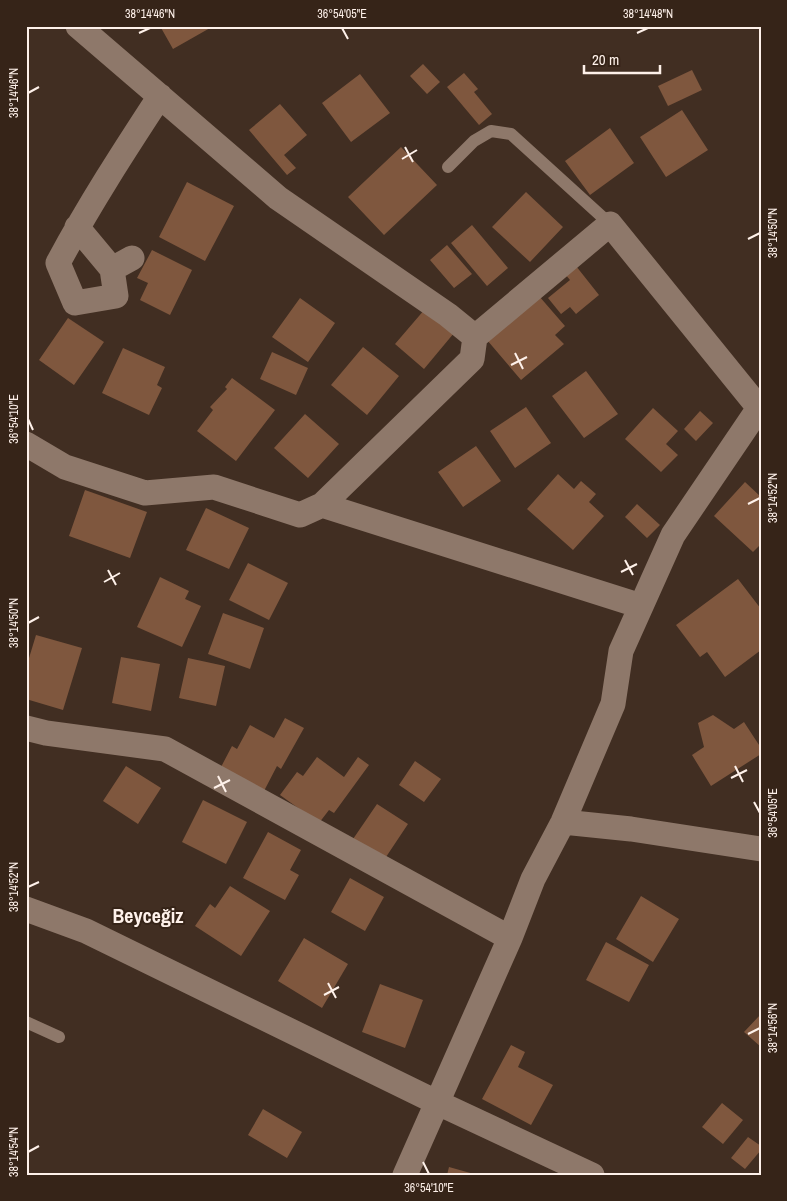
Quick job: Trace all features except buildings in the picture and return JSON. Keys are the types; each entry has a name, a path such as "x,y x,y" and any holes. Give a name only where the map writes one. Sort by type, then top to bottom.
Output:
{"street":[{"path":"78,26 278,198 448,315 475,338"},
{"path":"77,227 122,263 116,296 75,303 58,263 77,227 92,200 160,96"},
{"path":"26,444 66,467 145,493 214,487 300,515 322,505 472,359 475,338 610,224 760,408 673,535 621,651 613,704 563,822 533,879 510,938 405,1175"},
{"path":"322,505 641,606"},
{"path":"26,728 165,748 510,938"},
{"path":"563,822 757,844"},
{"path":"26,909 86,931 436,1102 592,1175"}],"lane":[{"path":"448,167 474,141 491,131 511,134 610,224"},
{"path":"26,1022 59,1036"}],"district":[{"name":"Beyceğiz","path":"148,916"}]}
